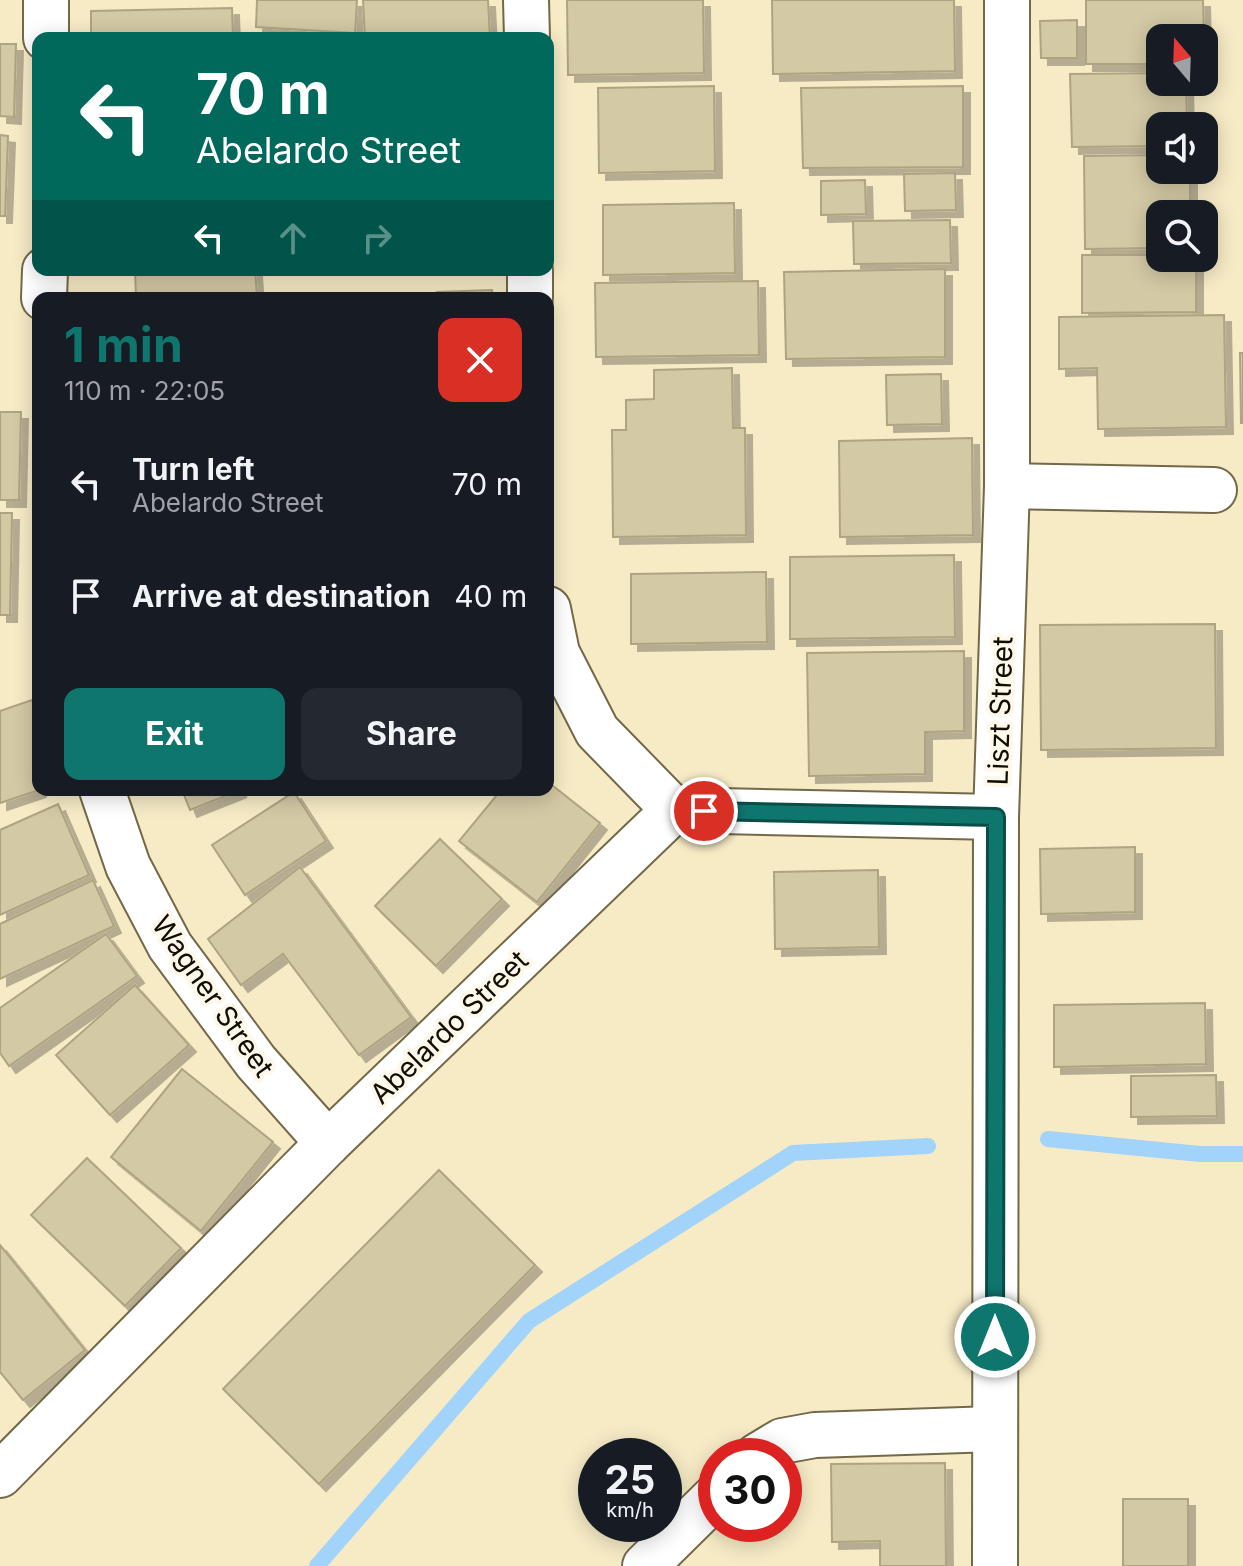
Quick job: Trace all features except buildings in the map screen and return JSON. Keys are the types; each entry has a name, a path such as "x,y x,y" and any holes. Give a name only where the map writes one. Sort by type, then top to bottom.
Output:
{"street":[{"path":"46,0 46,32"},
{"path":"526,0 527,32"},
{"name":"Liszt Street","path":"995,1566 996,817 1007,486 1007,0"},
{"path":"1007,486 1214,490"},
{"path":"554,638 557,653 597,731 674,810 996,817"},
{"name":"Wagner Street","path":"104,796 128,866 170,946 256,1062 328,1143"},
{"name":"Abelardo Street","path":"0,1475 328,1143 674,810"},
{"path":"798,1438 994,1429"},
{"path":"645,1566 698,1514"}],"waterway":[{"path":"1048,1139 1200,1154 1243,1154"},
{"path":"317,1566 529,1321 793,1153 928,1146"}],"route":[{"path":"704,811 996,817 995,1337"}]}
